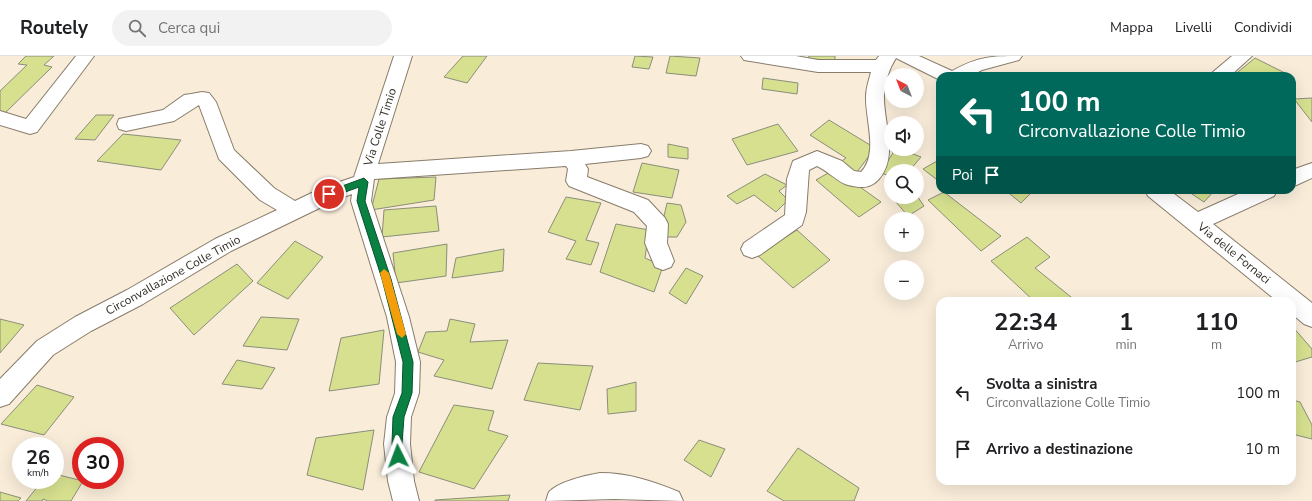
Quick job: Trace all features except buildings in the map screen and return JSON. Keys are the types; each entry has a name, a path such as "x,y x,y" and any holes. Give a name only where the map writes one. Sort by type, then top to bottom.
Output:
{"street":[{"path":"0,118 30,127 85,56"},
{"name":"Via Colle Timio","path":"403,56 364,176 361,201 386,279 408,362 407,393 398,417 397,444 401,481 406,501"},
{"path":"750,56 780,59 818,66 885,61 875,95 879,132 879,155 875,170 866,180 849,178 835,166 817,158 800,166 796,179 798,206 795,219 752,249"},
{"path":"904,56 939,72"},
{"path":"963,72 976,65 1013,56"},
{"path":"1223,72 1243,56"},
{"path":"126,124 167,116 177,111 191,100 202,98 208,102 226,154 267,194 295,211"},
{"name":"Circonvallazione Colle Timio","path":"0,396 45,348 83,324 135,297 223,245 364,176 641,151"},
{"path":"571,158 578,169 576,181 641,206 658,224 656,243 663,261"},
{"path":"1296,177 1312,170"},
{"name":"Via delle Fornaci","path":"1160,194 1288,297"},
{"path":"1196,222 1259,194"},
{"name":"Via delle Fornaci","path":"1296,304 1312,317"},
{"path":"559,501 568,495 594,486 617,486 645,490 670,501"}],"slow traffic":[{"path":"384,273 402,334"}],"route":[{"path":"329,194 364,182 361,201 398,317 408,362 407,393 398,417 398,456"}]}
